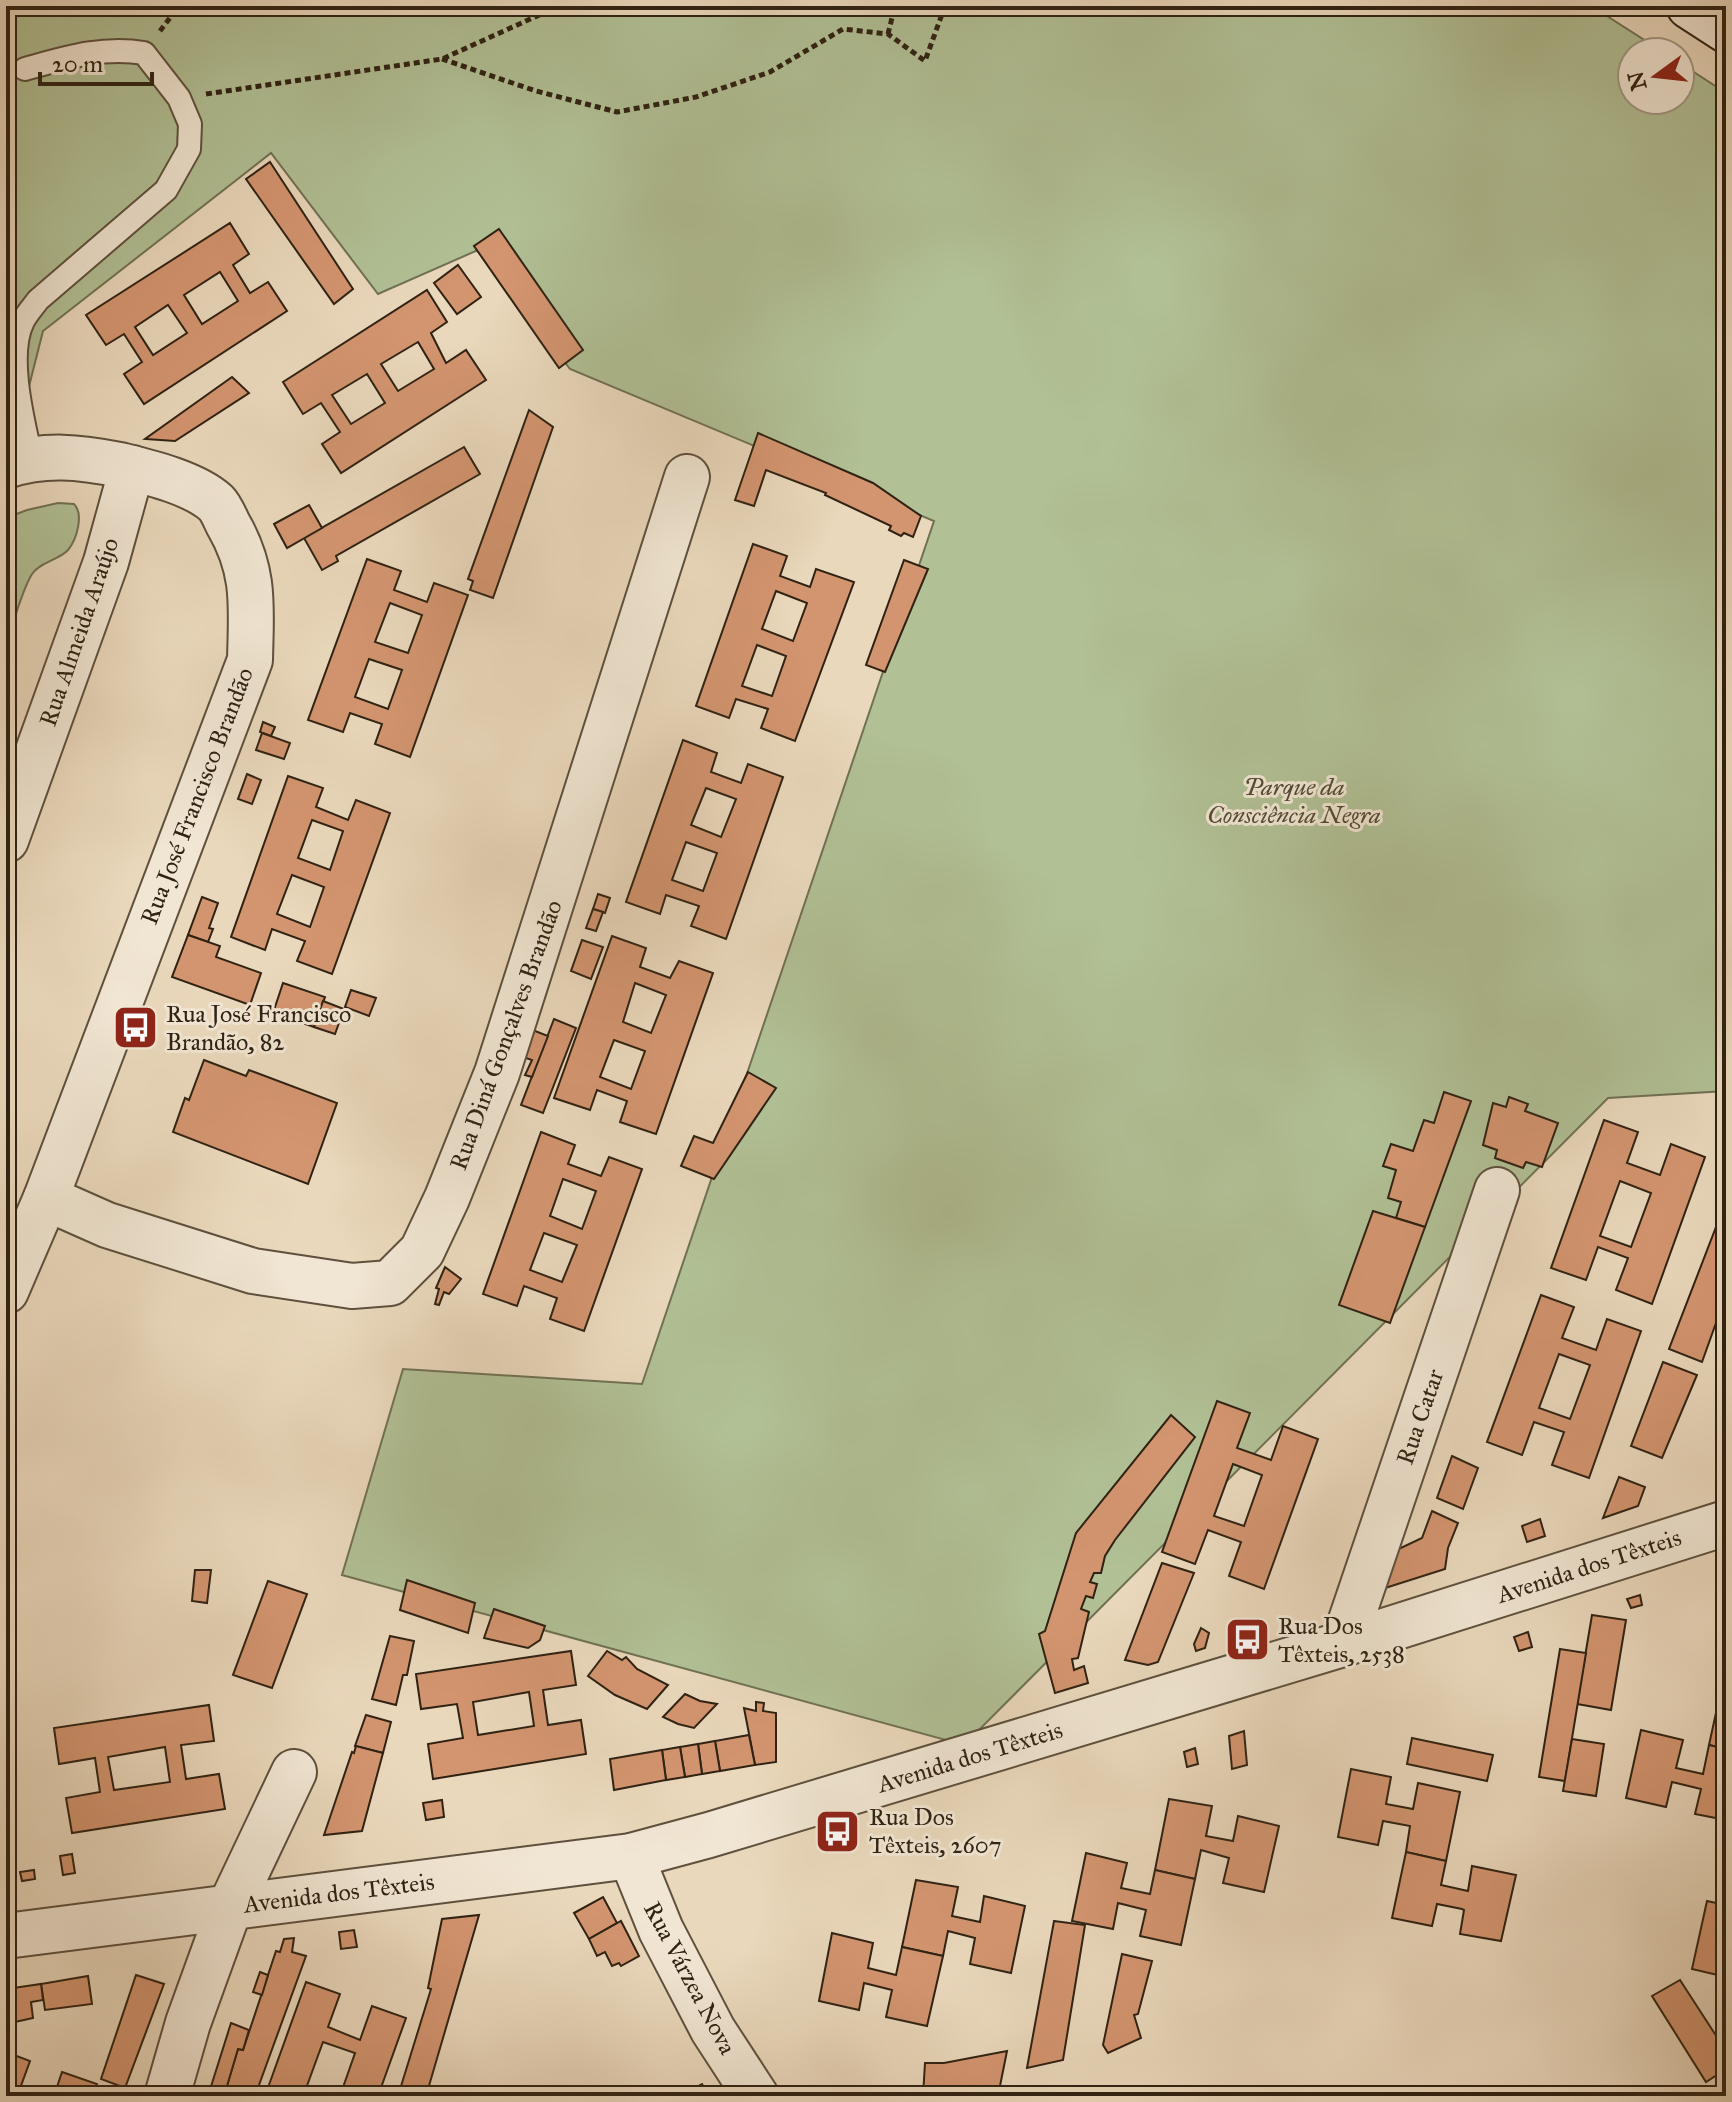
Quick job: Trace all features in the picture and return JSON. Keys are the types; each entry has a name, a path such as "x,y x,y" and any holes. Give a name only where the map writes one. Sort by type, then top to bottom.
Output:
{"street":[{"path":"1689,6 1726,30"},
{"name":"Rua José Francisco Brandão","path":"6,1291 46,1198 250,660 251,588 241,546 217,504 186,486 132,468 80,457 18,462"},
{"name":"Rua Almeida Araújo","path":"6,840 106,562 132,468"},
{"name":"Rua Diná Gonçalves Brandão","path":"46,1198 107,1225 253,1271 352,1286 390,1283 422,1251 447,1198 497,1073 687,477"},
{"name":"Rua Catar","path":"1343,1644 1497,1190"},
{"name":"Avenida dos Têxteis","path":"6,1936 631,1856 724,1831 1343,1644 1726,1523"},
{"path":"167,2096 188,2023 230,1907 294,1772"},
{"name":"Rua Várzea Nova","path":"631,1856 661,1930 713,2030 756,2096"}],"lane":[{"path":"18,462 21,410 16,352 22,322 38,300 166,190 189,149 190,124 179,98 144,53 121,49 82,53 25,69"}],"path":[{"path":"179,98 442,59 559,6"},
{"path":"888,34 895,6"},
{"path":"442,59 536,91 617,112 696,97 770,72 843,29 888,34 925,61 945,6"}],"green space":[{"name":"Parque da Consciência Negra","path":"6,6 1599,6 1607,16 1638,36 1616,36 1616,116 1696,116 1696,73 1726,93 1726,1091 1608,1098 964,1745 342,1575 403,1369 642,1384 934,521 570,369 478,250 378,294 271,153 43,331 21,418 6,373"},
{"path":"58,503 74,504 77,508 79,520 74,540 68,550 32,574 6,644 6,518"}],"building":[{"path":"270,162 353,289 334,304 246,179"},
{"path":"230,223 249,254 233,265 250,293 268,282 287,311 144,404 124,374 142,362 124,334 106,345 86,315","holes":["220,272 238,301 202,324 184,295","168,305 187,333 153,355 135,327"]},
{"path":"499,229 583,350 559,368 474,246"},
{"path":"458,265 481,297 457,314 434,283"},
{"path":"427,290 447,322 431,333 446,363 466,350 486,380 341,473 322,444 340,432 321,403 303,414 283,382","holes":["418,342 434,369 398,391 381,364","367,374 385,403 351,424 332,395"]},
{"path":"232,377 249,393 175,441 145,439"},
{"path":"529,410 553,427 493,598 470,590 473,581 468,579"},
{"path":"758,433 873,483 921,516 913,537 904,533 901,536 889,530 891,526 826,493 766,470 754,506 735,500"},
{"path":"464,447 480,474 336,556 338,561 322,570 304,538"},
{"path":"309,505 322,528 287,548 274,524"},
{"path":"753,544 787,556 780,576 810,587 816,569 854,582 795,741 761,728 768,709 736,699 729,718 696,706","holes":["776,591 807,603 793,641 762,629","757,645 786,656 772,696 742,686"]},
{"path":"367,559 401,571 394,590 427,602 434,583 468,595 410,757 375,744 382,724 350,713 343,732 308,720","holes":["390,603 422,615 408,653 375,642","369,659 402,670 388,709 355,697"]},
{"path":"904,560 928,569 885,672 866,665"},
{"path":"263,722 275,727 271,736 260,732"},
{"path":"262,733 290,743 284,759 256,750"},
{"path":"683,740 717,753 711,772 741,783 748,764 783,777 726,939 691,926 699,906 666,895 660,914 626,902","holes":["706,788 736,799 721,837 691,825","686,842 717,853 703,891 672,880"]},
{"path":"247,774 261,780 252,804 238,799"},
{"path":"288,776 323,788 316,807 348,820 356,800 390,813 332,974 297,961 305,941 272,929 265,950 231,937","holes":["312,820 343,831 330,870 298,858","292,875 324,887 310,927 277,914"]},
{"path":"598,894 610,898 605,913 593,909"},
{"path":"202,897 218,903 209,928 213,929 208,942 188,935"},
{"path":"593,909 603,912 596,931 586,928"},
{"path":"188,935 220,946 216,957 261,973 250,1005 172,977"},
{"path":"612,936 646,948 640,967 670,978 679,961 713,973 656,1134 620,1122 627,1101 597,1090 590,1110 554,1098","holes":["635,983 666,995 651,1033 623,1022","614,1040 645,1051 631,1089 600,1077"]},
{"path":"582,940 603,947 591,979 571,971"},
{"path":"283,983 325,997 314,1027 273,1013"},
{"path":"351,990 376,998 369,1016 345,1007"},
{"path":"323,1001 344,1009 335,1034 314,1027"},
{"path":"554,1019 576,1028 543,1113 521,1105"},
{"path":"530,1029 548,1036 532,1077 525,1075 532,1060 520,1056"},
{"path":"204,1060 246,1076 249,1070 337,1103 308,1184 173,1132 185,1098 189,1100"},
{"path":"748,1072 776,1088 714,1179 681,1166 694,1136 713,1143"},
{"path":"1444,1092 1471,1101 1425,1227 1396,1218 1401,1202 1388,1198 1396,1170 1383,1166 1391,1144 1413,1151 1424,1120 1434,1123"},
{"path":"1509,1097 1528,1104 1525,1111 1558,1123 1542,1167 1526,1162 1523,1168 1495,1158 1497,1150 1483,1145 1493,1103 1506,1107"},
{"path":"1604,1120 1638,1132 1627,1163 1660,1175 1671,1144 1705,1157 1652,1304 1616,1290 1628,1258 1598,1247 1586,1280 1551,1268","holes":["1620,1181 1651,1193 1631,1247 1600,1236"]},
{"path":"541,1132 575,1145 568,1164 601,1176 609,1157 642,1169 584,1331 550,1319 557,1298 524,1286 517,1306 483,1294","holes":["563,1179 596,1191 582,1229 550,1216","544,1233 577,1245 562,1282 530,1270"]},
{"path":"1726,1201 1726,1295 1702,1362 1669,1349"},
{"path":"1373,1211 1425,1227 1390,1323 1339,1305"},
{"path":"445,1267 461,1279 449,1294 444,1292 439,1305 435,1304 439,1289 436,1288"},
{"path":"1541,1295 1574,1307 1562,1338 1596,1350 1607,1319 1641,1331 1589,1478 1552,1465 1564,1432 1534,1422 1522,1455 1487,1442","holes":["1559,1354 1590,1365 1570,1419 1539,1408"]},
{"path":"1663,1362 1697,1375 1662,1458 1631,1446"},
{"path":"1217,1401 1250,1413 1237,1448 1271,1460 1283,1426 1318,1439 1264,1589 1229,1576 1241,1542 1208,1530 1195,1564 1162,1552","holes":["1233,1464 1262,1475 1244,1526 1214,1516"]},
{"path":"1171,1415 1195,1437 1115,1540 1105,1556 1101,1573 1094,1573 1090,1582 1097,1584 1093,1598 1086,1596 1081,1609 1089,1612 1078,1658 1072,1659 1074,1670 1084,1666 1088,1683 1055,1693 1039,1634 1045,1631 1076,1533"},
{"path":"1452,1456 1478,1468 1463,1509 1437,1498"},
{"path":"1619,1477 1645,1487 1638,1506 1603,1518"},
{"path":"1432,1511 1458,1523 1448,1548 1445,1569 1382,1589 1388,1554 1422,1538"},
{"path":"1540,1519 1545,1536 1527,1542 1522,1526"},
{"path":"1162,1563 1194,1573 1158,1662 1148,1665 1125,1660"},
{"path":"195,1570 211,1570 207,1603 192,1601"},
{"path":"407,1580 475,1603 468,1633 400,1610"},
{"path":"268,1581 307,1594 272,1688 233,1675"},
{"path":"1640,1595 1642,1605 1631,1608 1627,1599"},
{"path":"494,1609 545,1626 540,1640 528,1648 484,1638"},
{"path":"1592,1615 1626,1620 1611,1710 1577,1704"},
{"path":"1201,1628 1209,1633 1205,1648 1196,1651 1194,1644"},
{"path":"1528,1632 1532,1647 1519,1651 1514,1637"},
{"path":"390,1636 414,1641 407,1675 403,1675 396,1705 372,1699"},
{"path":"1560,1649 1586,1653 1565,1781 1539,1777"},
{"path":"571,1651 576,1685 543,1690 548,1725 581,1720 586,1754 433,1779 428,1744 463,1738 457,1704 421,1709 416,1674","holes":["529,1692 534,1726 478,1735 473,1702"]},
{"path":"607,1651 622,1660 626,1657 637,1669 668,1685 647,1709 615,1695 588,1676"},
{"path":"1726,1677 1726,1749 1709,1745"},
{"path":"685,1694 717,1704 694,1728 663,1717"},
{"path":"756,1702 764,1703 763,1711 776,1713 776,1762 755,1765 744,1708 756,1711"},
{"path":"209,1705 214,1741 181,1745 186,1779 219,1774 225,1809 72,1833 66,1798 100,1792 95,1758 59,1764 54,1728","holes":["165,1747 170,1782 114,1790 108,1757"]},
{"path":"6,1714 16,1718 6,1742"},
{"path":"366,1715 391,1722 383,1753 355,1746"},
{"path":"1641,1730 1683,1740 1676,1768 1703,1774 1709,1745 1726,1749 1726,1820 1695,1814 1701,1789 1672,1782 1666,1807 1626,1798"},
{"path":"1244,1731 1247,1765 1232,1769 1229,1736"},
{"path":"749,1735 755,1765 720,1771 715,1741"},
{"path":"1412,1738 1493,1755 1487,1781 1407,1764"},
{"path":"1572,1739 1604,1744 1596,1796 1563,1791"},
{"path":"715,1741 720,1771 702,1774 698,1744"},
{"path":"698,1744 702,1774 685,1777 680,1747"},
{"path":"356,1746 383,1753 362,1831 324,1835 352,1752"},
{"path":"680,1747 685,1777 666,1780 662,1750"},
{"path":"1195,1748 1198,1764 1187,1767 1184,1752"},
{"path":"662,1750 666,1780 614,1790 610,1759"},
{"path":"1351,1769 1391,1777 1386,1804 1413,1809 1418,1783 1460,1792 1446,1861 1406,1852 1410,1826 1383,1821 1378,1845 1338,1837"},
{"path":"1169,1799 1212,1806 1206,1836 1233,1841 1238,1816 1279,1826 1264,1892 1223,1883 1229,1858 1201,1850 1195,1879 1155,1870"},
{"path":"442,1800 444,1817 426,1820 423,1803"},
{"path":"1406,1852 1446,1861 1441,1885 1468,1891 1472,1866 1516,1875 1501,1941 1460,1934 1462,1909 1437,1904 1432,1926 1392,1918"},
{"path":"1086,1853 1127,1863 1121,1888 1150,1894 1155,1870 1195,1879 1181,1945 1140,1936 1146,1910 1118,1903 1113,1929 1072,1921"},
{"path":"72,1854 75,1873 63,1875 60,1856"},
{"path":"34,1870 35,1879 22,1881 20,1872"},
{"path":"916,1880 958,1887 952,1916 980,1922 984,1896 1025,1906 1011,1973 970,1964 975,1938 948,1931 943,1956 902,1947"},
{"path":"603,1897 617,1923 589,1939 574,1913"},
{"path":"1707,1901 1726,1905 1726,1977 1692,1969"},
{"path":"479,1915 426,2096 398,2096 431,1989 428,1988 442,1919"},
{"path":"621,1921 639,1956 621,1966 619,1963 612,1966 605,1952 597,1956 589,1939"},
{"path":"1054,1921 1085,1925 1063,2060 1027,2068"},
{"path":"354,1930 357,1947 341,1949 339,1932"},
{"path":"832,1933 873,1943 868,1968 896,1975 902,1947 943,1956 927,2026 886,2017 892,1990 864,1983 859,2010 819,2001"},
{"path":"294,1938 292,1952 306,1956 255,2096 224,2096 238,2049 243,2050 276,1951 280,1952 284,1939"},
{"path":"1122,1954 1152,1961 1138,2014 1134,2015 1141,2038 1108,2053 1103,2045"},
{"path":"260,1972 268,1975 262,1995 253,1992"},
{"path":"136,1975 164,1984 125,2088 101,2079"},
{"path":"88,1976 92,2004 45,2010 41,1984"},
{"path":"1680,1980 1726,2051 1726,2069 1706,2082 1652,1996"},
{"path":"306,1982 340,1994 328,2027 360,2040 372,2006 406,2018 378,2096 340,2096 355,2053 323,2042 304,2094 308,2096 265,2096"},
{"path":"41,1984 43,2000 31,2002 33,2018 6,2024 6,1989"},
{"path":"231,2023 249,2030 243,2050 238,2049 224,2096 208,2096"},
{"path":"1007,2051 1000,2086 964,2096 923,2096 925,2063 944,2063"},
{"path":"6,2052 30,2061 18,2094 24,2096 6,2096"},
{"path":"62,2072 97,2084 92,2096 54,2096"},
{"path":"702,2084 708,2096 692,2096 689,2091"},
{"path":"577,2090 610,2096 575,2096"}],"place":[{"name":"Rua José Francisco Brandão, 82","path":"135,1028"},
{"name":"Rua Dos Têxteis, 2538","path":"1247,1640"},
{"name":"Rua Dos Têxteis, 2607","path":"838,1831"}]}
